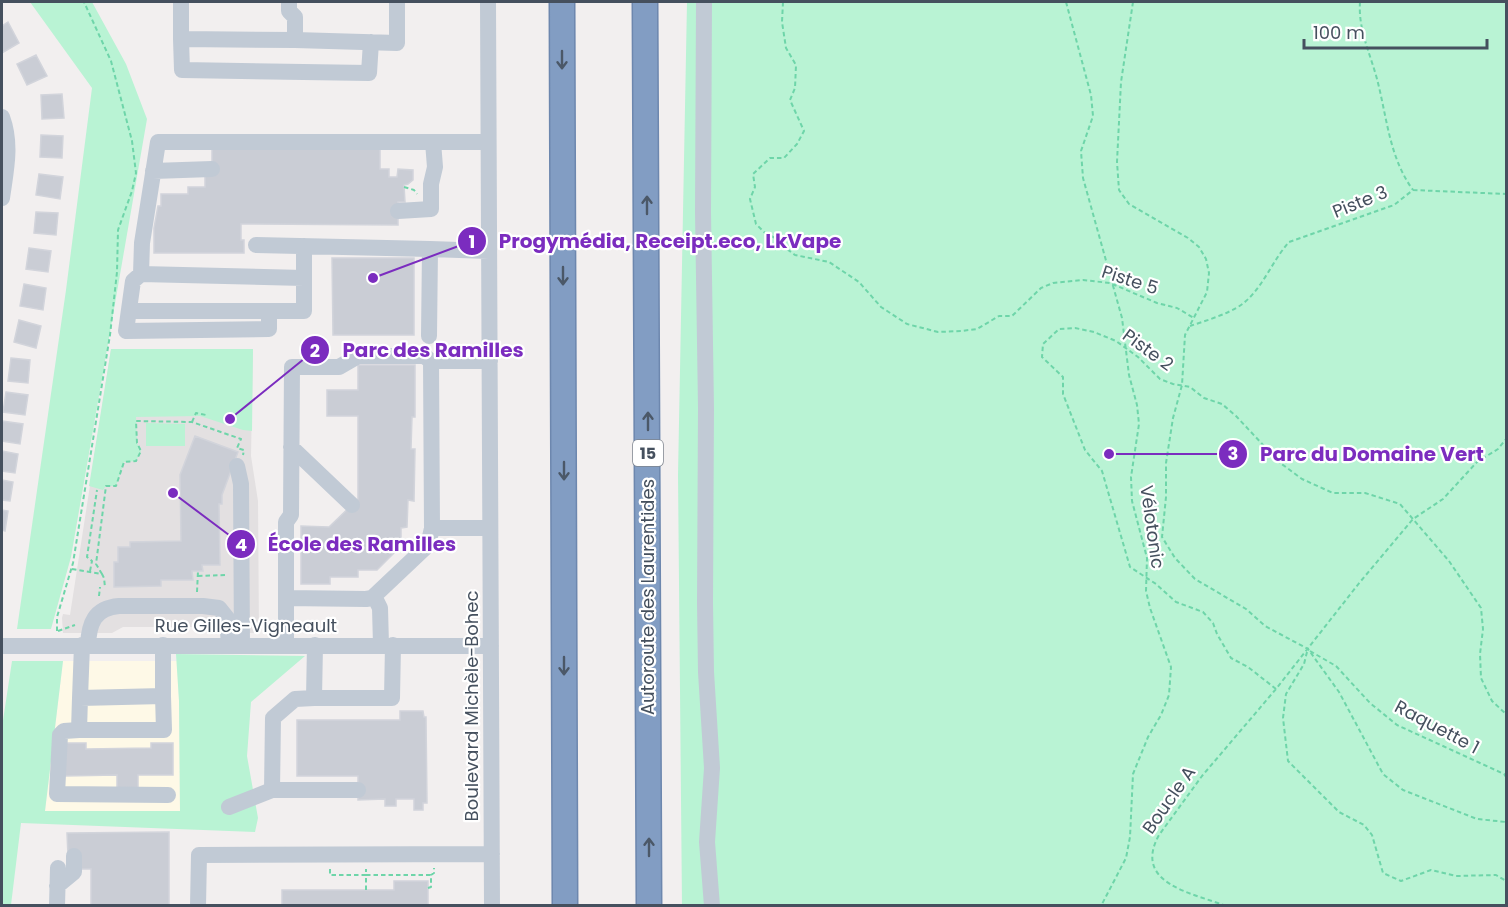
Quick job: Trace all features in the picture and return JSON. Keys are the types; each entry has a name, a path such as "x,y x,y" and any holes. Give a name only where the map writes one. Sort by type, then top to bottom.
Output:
{"highway":[{"path":"562,2 565,906"},
{"name":"Autoroute des Laurentides","path":"645,2 649,906"}],"street":[{"path":"181,2 182,70 369,73 370,42"},
{"path":"289,2 289,11 295,16 295,40"},
{"path":"182,39 397,43 397,2"},
{"name":"Boulevard Michèle-Bohec","path":"488,2 492,906"},
{"path":"704,2 705,603 706,672 712,759 707,842 712,906"},
{"path":"2,117 6,128 8,148 2,198"},
{"path":"141,274 142,243 158,142 488,142"},
{"path":"398,211 431,209 431,184 435,167 433,142"},
{"path":"153,171 212,169"},
{"path":"256,245 489,250"},
{"path":"304,246 304,278 304,311 129,311 133,281 141,274 304,278"},
{"path":"429,336 430,249"},
{"path":"286,645 286,522 291,515 292,367 339,367 358,356 424,356 431,361 490,361"},
{"path":"286,598 366,600 374,596 426,547 432,528 431,361"},
{"path":"291,447 352,505"},
{"path":"236,646 241,460"},
{"path":"432,528 490,528"},
{"path":"272,790 273,718 295,699 392,698 387,645 380,608 374,596"},
{"path":"79,730 85,645 90,624 108,608 203,606 219,608 225,613 236,646"},
{"path":"163,645 164,730 64,731 60,735 57,794 168,795"},
{"path":"314,698 315,645"},
{"name":"Rue Gilles-Vigneault","path":"2,646 491,646"},
{"path":"80,698 163,696"},
{"path":"229,807 272,790 358,790"},
{"path":"198,906 199,855 492,854"},
{"path":"57,886 74,872 74,856"},
{"path":"57,906 58,868"}],"path":[{"path":"76,624 57,631 57,617 72,569 110,335 117,272 118,230 136,173 132,141 113,68 84,2"},
{"name":"Piste 5","path":"783,2 782,22 786,48 796,65 795,88 790,100 804,131 797,144 784,158 770,158 753,174 755,187 750,199 756,224 765,233 775,238 795,255 829,262 859,282 880,307 906,324 938,332 977,329 999,315 1012,316 1041,288 1083,280 1113,285 1177,308 1194,318"},
{"name":"Vélotonic","path":"1066,2 1092,105 1093,116 1081,151 1083,178 1122,318 1130,375 1137,405 1139,424 1131,477 1132,501 1147,558 1146,591 1149,608 1163,640 1171,667 1169,695 1133,774 1130,837 1126,858 1101,906"},
{"name":"Raquette 1","path":"1133,2 1121,82 1117,162 1119,190 1129,204 1188,238 1199,247 1209,273 1207,292 1185,335 1182,386 1173,418 1166,463 1166,497 1162,537 1175,558 1195,579 1246,609 1265,626 1336,666 1370,703 1397,725 1504,774 1506,777"},
{"name":"Piste 3","path":"1190,326 1241,305 1289,242 1394,205 1413,190 1402,175 1395,157 1376,77 1362,35 1360,2"},
{"path":"404,187 414,190 417,194"},
{"path":"1413,190 1506,195"},
{"name":"Piste 2","path":"1276,690 1248,667 1230,658 1213,623 1203,612 1176,602 1130,567 1102,471 1085,450 1063,394 1062,377 1042,357 1043,344 1059,329 1075,328 1094,332 1116,341 1138,357 1160,379 1190,387 1204,398 1222,404 1279,462 1302,478 1333,493 1365,493 1400,504 1449,561 1481,608 1484,630 1480,654 1481,678 1492,701 1506,714"},
{"path":"192,422 196,413 206,415"},
{"path":"105,587 104,578 96,564 106,486 116,486 124,462 136,461 141,451 138,446 136,421 192,422 241,439 237,448 244,450 241,460"},
{"path":"1506,439 1498,449 1477,462 1443,499 1413,519 1360,582 1308,649 1304,664 1286,694 1283,718 1288,761 1339,812 1364,825 1371,835 1383,873 1401,881 1431,870 1456,876 1496,875 1506,881"},
{"path":"138,446 146,446"},
{"path":"97,490 87,557 92,561 97,561"},
{"path":"90,571 92,561"},
{"path":"72,569 102,574"},
{"path":"197,598 198,571"},
{"path":"198,576 225,575"},
{"path":"1308,649 1339,692 1383,774 1402,790 1424,799 1477,819 1506,822"},
{"name":"Boucle A","path":"1226,906 1189,894 1168,884 1155,870 1151,858 1154,844 1202,776 1308,649"},
{"path":"330,875 431,875 431,887 428,888"},
{"path":"366,875 366,890"}],"shaded area":[{"path":"111,349 253,349 251,456 258,501 259,633 207,633 196,627 123,627 112,633 63,633 63,614 70,615"},
{"path":"63,661 177,661 180,811 45,811"}],"green space":[{"path":"30,2 92,2 126,64 147,119 71,557 51,629 17,629 66,290 92,88"},
{"path":"687,2 1506,2 1506,905 682,906 678,475"},
{"path":"111,349 253,349 252,431 200,416 136,417 137,443 141,451 136,461 124,462 116,486 106,486 103,490 89,486"},
{"path":"146,423 185,424 185,446 146,446"},
{"path":"176,654 305,656 251,702 247,756 258,818 255,832 21,823 11,905 2,906 2,727 12,661 63,661 45,811 180,811 179,701"}],"building":[{"path":"8,22 19,43 2,53 2,26"},
{"path":"36,55 47,76 27,85 17,64"},
{"path":"62,94 64,118 42,119 41,95"},
{"path":"41,135 63,136 62,158 40,157"},
{"path":"212,149 380,149 380,169 389,169 389,177 397,177 398,169 413,170 413,180 404,185 405,202 398,202 398,225 241,224 244,253 154,253 154,228 158,206 161,206 161,194 188,194 188,187 205,187 205,172 212,172"},
{"path":"39,174 63,177 60,199 36,195"},
{"path":"36,212 58,213 56,235 34,233"},
{"path":"29,248 51,251 48,272 26,269"},
{"path":"332,258 414,258 414,335 333,335"},
{"path":"24,284 46,288 43,310 20,306"},
{"path":"19,320 41,326 36,348 14,342"},
{"path":"11,358 30,360 28,383 8,381"},
{"path":"358,365 415,365 415,417 412,417 411,449 415,449 414,501 408,500 407,527 401,528 401,546 377,570 358,570 358,577 330,577 330,584 301,584 301,526 329,527 358,499 358,416 327,416 327,390 358,390"},
{"path":"6,392 28,395 25,415 3,412"},
{"path":"2,421 23,424 20,444 2,441"},
{"path":"195,436 238,452 222,495 222,504 219,504 220,565 202,565 203,571 192,571 193,580 161,580 161,586 114,587 114,562 118,562 118,547 130,547 130,542 181,541 180,475"},
{"path":"2,451 18,454 15,473 2,471"},
{"path":"2,480 13,482 10,501 2,500"},
{"path":"2,510 8,511 5,531 2,530"},
{"path":"400,711 423,711 426,717 427,803 423,803 423,810 414,810 414,799 396,799 396,806 385,806 385,799 358,800 358,776 297,776 297,720 400,720"},
{"path":"64,743 86,743 86,749 151,748 151,743 173,743 173,775 138,775 138,789 117,789 117,775 65,776"},
{"path":"169,832 169,906 91,906 91,869 81,869 68,856 67,833"},
{"path":"394,881 428,881 428,906 282,906 282,890 394,890"}],"place":[{"name":"Progymédia, Receipt.eco, LkVape","path":"373,278"},
{"name":"Parc des Ramilles","path":"230,419"},
{"name":"Parc du Domaine Vert","path":"1109,454"},
{"name":"École des Ramilles","path":"173,493"}]}
